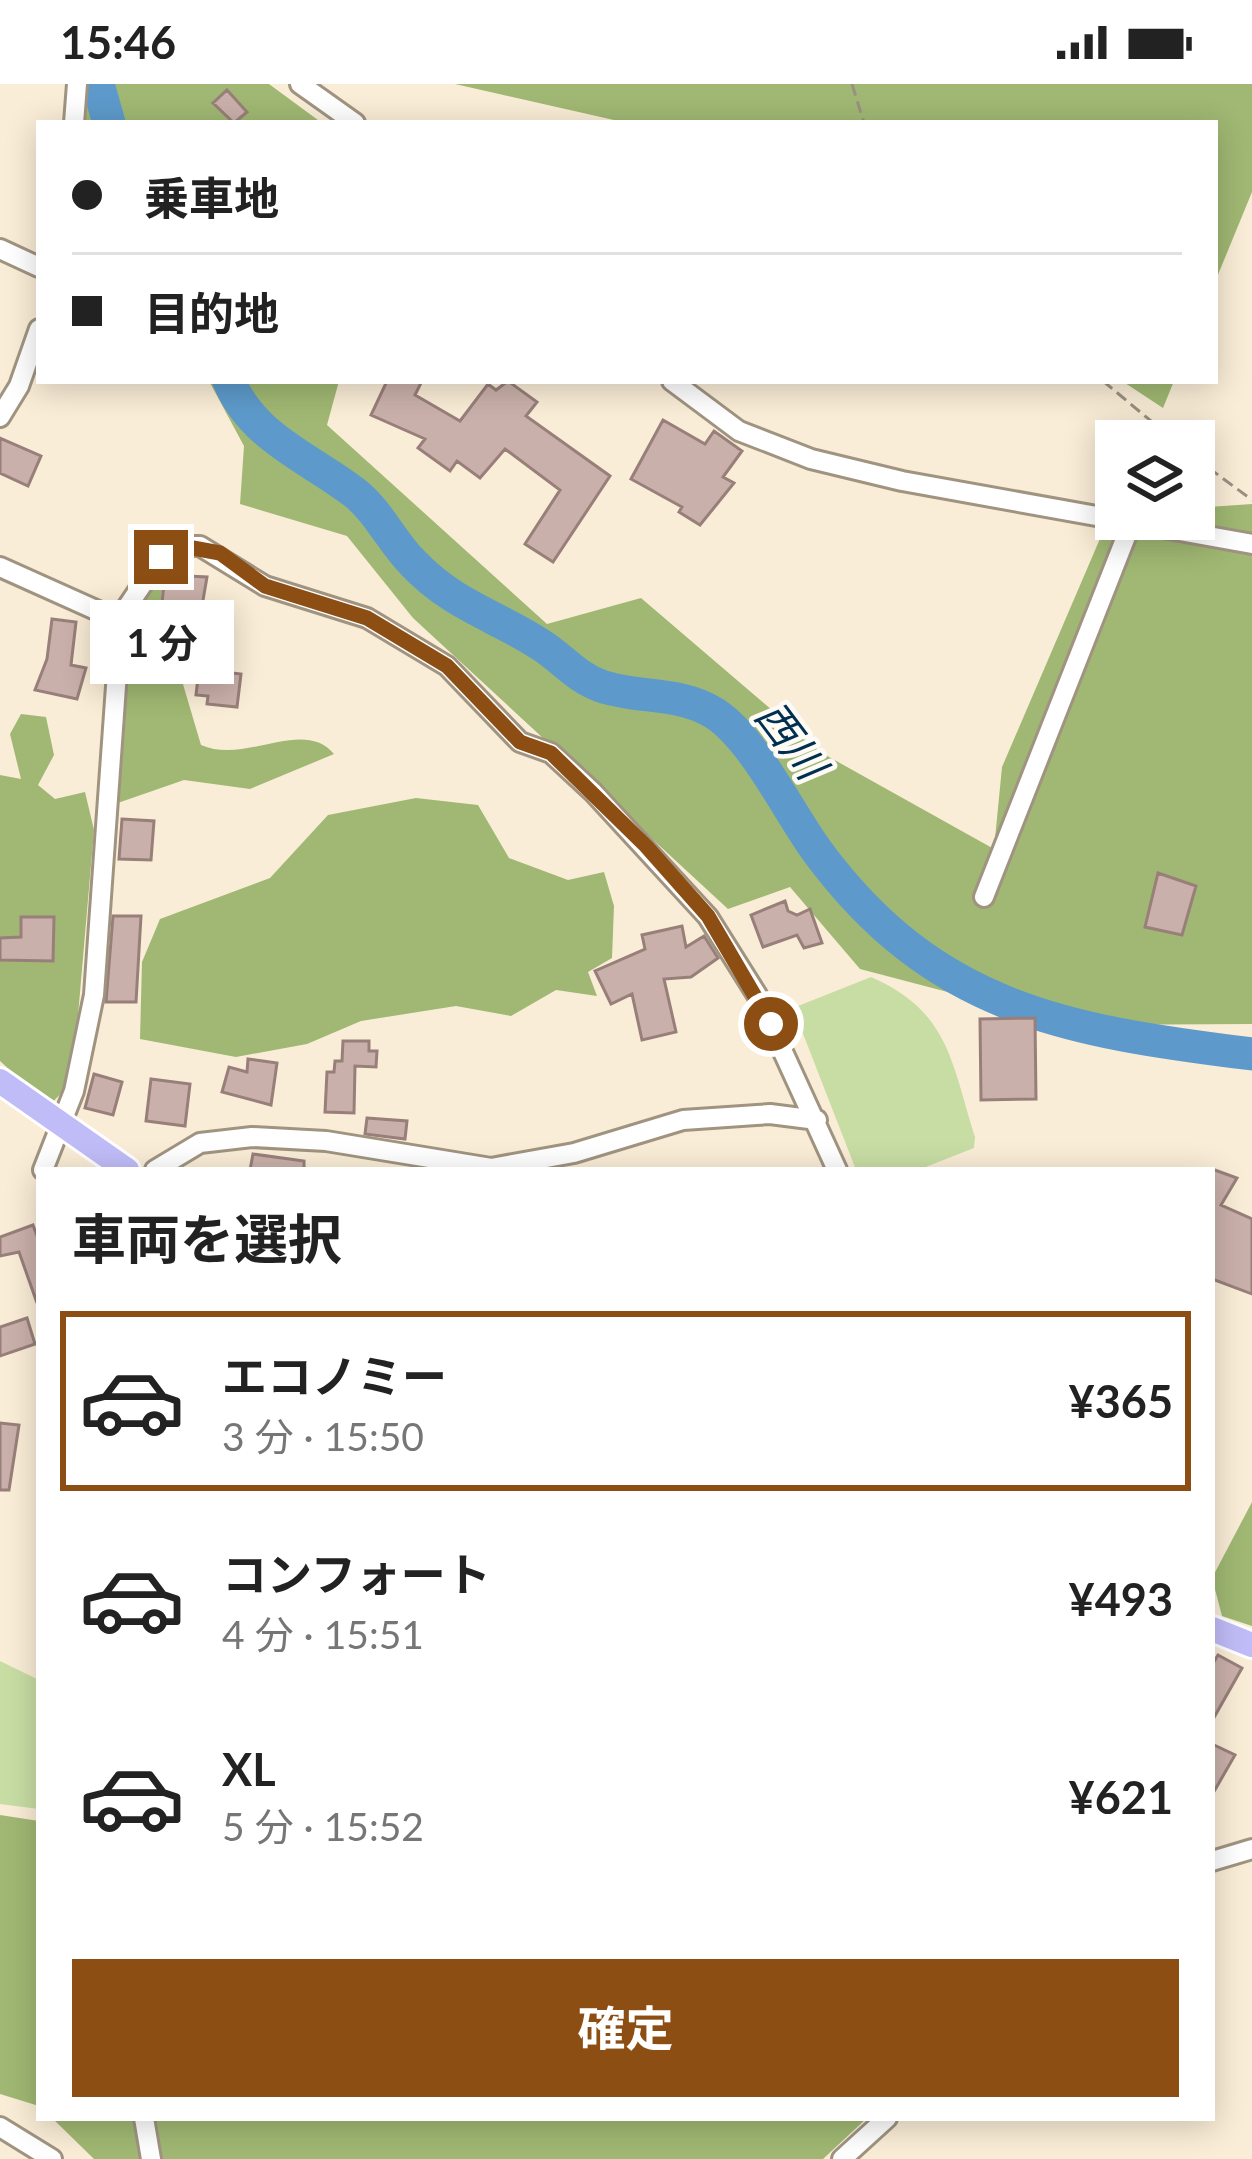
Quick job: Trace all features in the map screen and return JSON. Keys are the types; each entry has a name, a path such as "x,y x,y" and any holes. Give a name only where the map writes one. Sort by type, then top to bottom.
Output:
{"main road":[{"path":"0,1081 122,1167"},
{"path":"1215,1630 1252,1645"}],"street":[{"path":"74,120 77,84"},
{"path":"300,84 351,120"},
{"path":"0,249 36,266"},
{"path":"0,417 20,386 36,338"},
{"path":"676,384 740,431 811,459 1095,517"},
{"path":"1215,538 1252,544"},
{"path":"984,897 1125,540"},
{"path":"44,1167 62,1127 94,995 106,794 119,701 121,616 161,557 182,546 200,546 220,553 265,586 367,618 447,666 520,742 551,753 593,792 708,916 757,994 836,1167"},
{"path":"0,567 106,615 121,616"},
{"path":"496,1167 574,1153 682,1120 770,1114 817,1120"},
{"path":"159,1167 200,1143 252,1137 326,1142 484,1167"},
{"path":"1215,1860 1252,1849"},
{"path":"145,2121 151,2159"},
{"path":"842,2159 883,2121"},
{"path":"0,2127 52,2159"}],"path":[{"path":"851,84 863,120"},
{"path":"1107,384 1150,420"},
{"path":"1215,473 1252,500"}],"green space":[{"path":"109,84 269,84 318,120 86,120 85,103"},
{"path":"455,84 1252,84 1252,192 1218,275 1218,120 614,120"},
{"path":"211,384 338,384 327,425 547,624 641,598 822,753 994,849 1002,767 1099,540 1215,540 1215,507 1252,504 1252,1024 1073,1025 860,969 790,887 728,909 413,618 347,536 240,504 244,446"},
{"path":"1127,384 1173,384 1163,408"},
{"path":"154,576 162,591 154,652 177,664 201,745 236,750 306,740 334,754 250,789 184,780 112,805 131,624"},
{"path":"21,714 46,717 54,755 38,785 55,799 85,792 94,830 76,1039 68,1086 49,1106 0,1061 0,775 21,779 10,734"},
{"path":"416,798 478,805 509,858 568,880 604,872 614,906 612,958 588,972 597,996 556,990 511,1016 456,1006 361,1021 307,1044 236,1057 140,1039 142,962 160,919 270,878 328,815"},
{"path":"871,977 917,1006 932,1023 952,1062 975,1137 974,1148 926,1167 855,1167 793,1008"},
{"path":"1252,1502 1252,1626 1222,1616 1215,1572"},
{"path":"0,1661 36,1679 36,1809 0,1804"},
{"path":"0,1815 36,1821 36,2105 0,2094"},
{"path":"55,2121 864,2121 823,2159 94,2159"}],"building":[{"path":"227,90 247,112 231,120 213,103"},
{"path":"386,384 420,384 415,395 460,421 488,384 496,390 512,384 537,402 526,416 610,476 553,562 525,544 560,490 505,449 480,478 457,461 450,471 418,448 425,439 371,415"},
{"path":"663,420 705,444 714,431 742,451 723,477 734,483 700,525 679,512 682,507 631,479"},
{"path":"0,438 41,456 28,486 0,473"},
{"path":"165,575 207,577 197,635 158,639"},
{"path":"52,619 76,622 71,665 86,668 77,699 35,690 47,659"},
{"path":"199,669 241,674 237,707 207,704 208,696 196,695"},
{"path":"122,819 154,821 151,860 119,859"},
{"path":"1158,873 1196,886 1182,935 1145,927"},
{"path":"785,901 788,911 797,915 810,909 822,943 804,948 797,935 763,947 751,915"},
{"path":"113,916 141,916 136,1002 106,1002"},
{"path":"21,917 54,917 53,961 0,960 0,938 21,937"},
{"path":"682,926 686,947 704,936 718,958 691,977 664,979 676,1032 642,1040 632,994 611,1004 595,971 645,949 642,935"},
{"path":"1035,1018 1036,1099 981,1100 980,1019"},
{"path":"343,1041 369,1041 369,1051 377,1051 376,1067 355,1066 354,1113 325,1112 327,1072 334,1072 335,1061 342,1061"},
{"path":"248,1059 277,1063 271,1105 222,1092 229,1067 247,1072"},
{"path":"94,1074 122,1082 113,1115 85,1108"},
{"path":"151,1079 190,1084 185,1126 146,1121"},
{"path":"367,1118 407,1121 405,1139 365,1134"},
{"path":"253,1154 304,1161 304,1167 251,1167"},
{"path":"1215,1170 1237,1178 1221,1205 1252,1219 1252,1294 1215,1280"},
{"path":"33,1225 36,1300 19,1252 0,1256 0,1237"},
{"path":"27,1318 35,1344 0,1356 0,1327"},
{"path":"0,1423 19,1425 9,1490 0,1490"},
{"path":"1218,1655 1242,1668 1215,1716"},
{"path":"1215,1745 1235,1755 1215,1790"}],"waterway":[{"name":"西川","path":"98,84 108,120"},
{"name":"西川","path":"230,384 267,432 363,501 405,554 444,590 541,645 592,682 687,701 728,724 756,757 817,851 862,904 908,947 1009,1004 1064,1022 1252,1054"}],"route":[{"path":"161,557 182,546 220,553 265,586 367,618 447,666 520,742 551,753 646,846 708,916 771,1024"}]}
